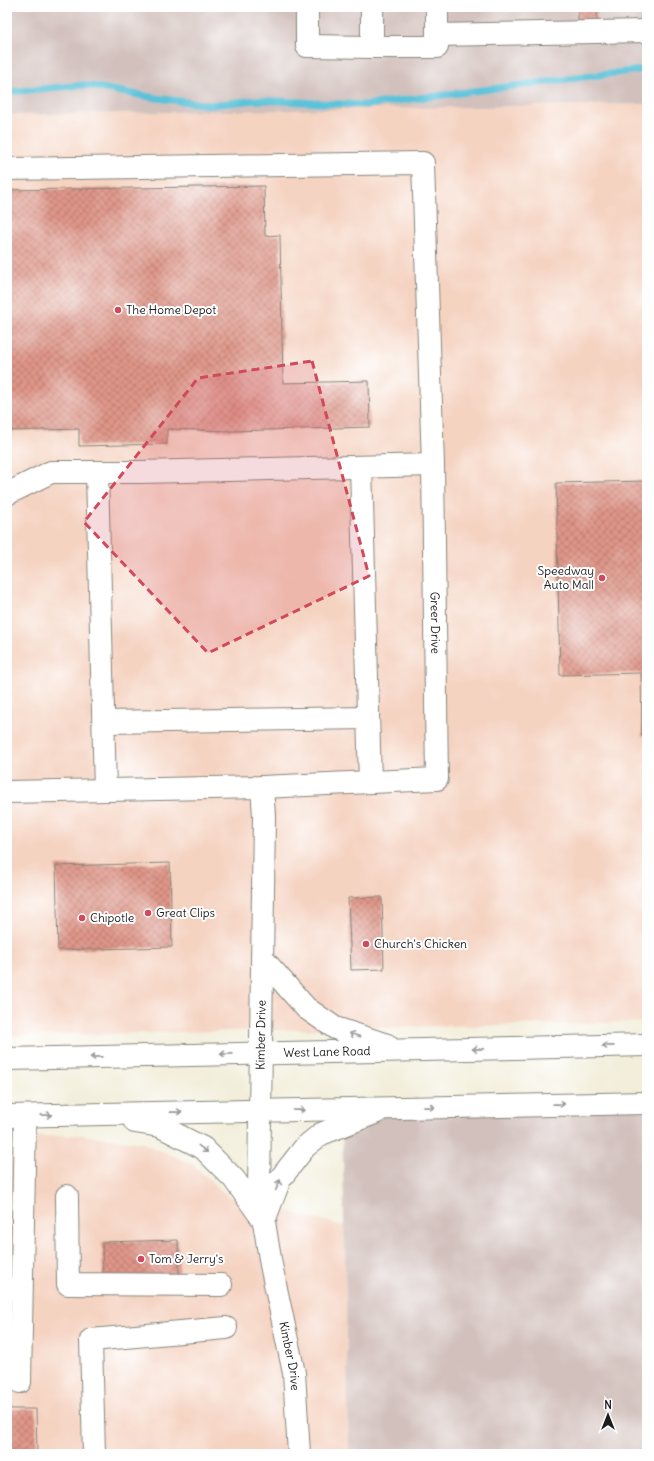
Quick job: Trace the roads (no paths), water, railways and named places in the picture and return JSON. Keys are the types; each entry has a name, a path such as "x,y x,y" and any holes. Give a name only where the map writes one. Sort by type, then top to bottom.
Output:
{"main road":[{"path":"307,7 307,46 372,47 437,47 437,7"},
{"path":"372,7 372,47"},
{"path":"437,35 647,31"},
{"name":"Greer Drive","path":"7,169 424,163 433,466 437,780 370,782"},
{"path":"7,494 51,472 433,466"},
{"path":"7,792 262,787 370,782 361,467"},
{"path":"97,472 106,790"},
{"path":"104,722 368,718"},
{"name":"Kimber Drive","path":"262,787 264,816 258,1191 271,1265 294,1373 299,1454"},
{"path":"262,958 306,1008 335,1028 405,1051"},
{"name":"West Lane Road","path":"7,1059 647,1045"},
{"path":"20,1382 14,1271 16,1116 647,1103"},
{"path":"264,1221 280,1179 305,1147 321,1134 356,1122 386,1108"},
{"path":"87,1114 160,1126 203,1148 234,1179 264,1221"},
{"path":"67,1196 68,1284 221,1285"},
{"path":"94,1454 91,1340 226,1328"}],"waterway":[{"path":"7,92 84,85 156,98 211,105 256,100 365,105 647,69"}],"place":[{"name":"The Home Depot","path":"118,310"},
{"name":"Speedway Auto Mall","path":"602,578"},
{"name":"Great Clips","path":"148,913"},
{"name":"Chipotle","path":"82,918"},
{"name":"Church's Chicken","path":"366,944"},
{"name":"Tom & Jerry's","path":"141,1259"}]}
